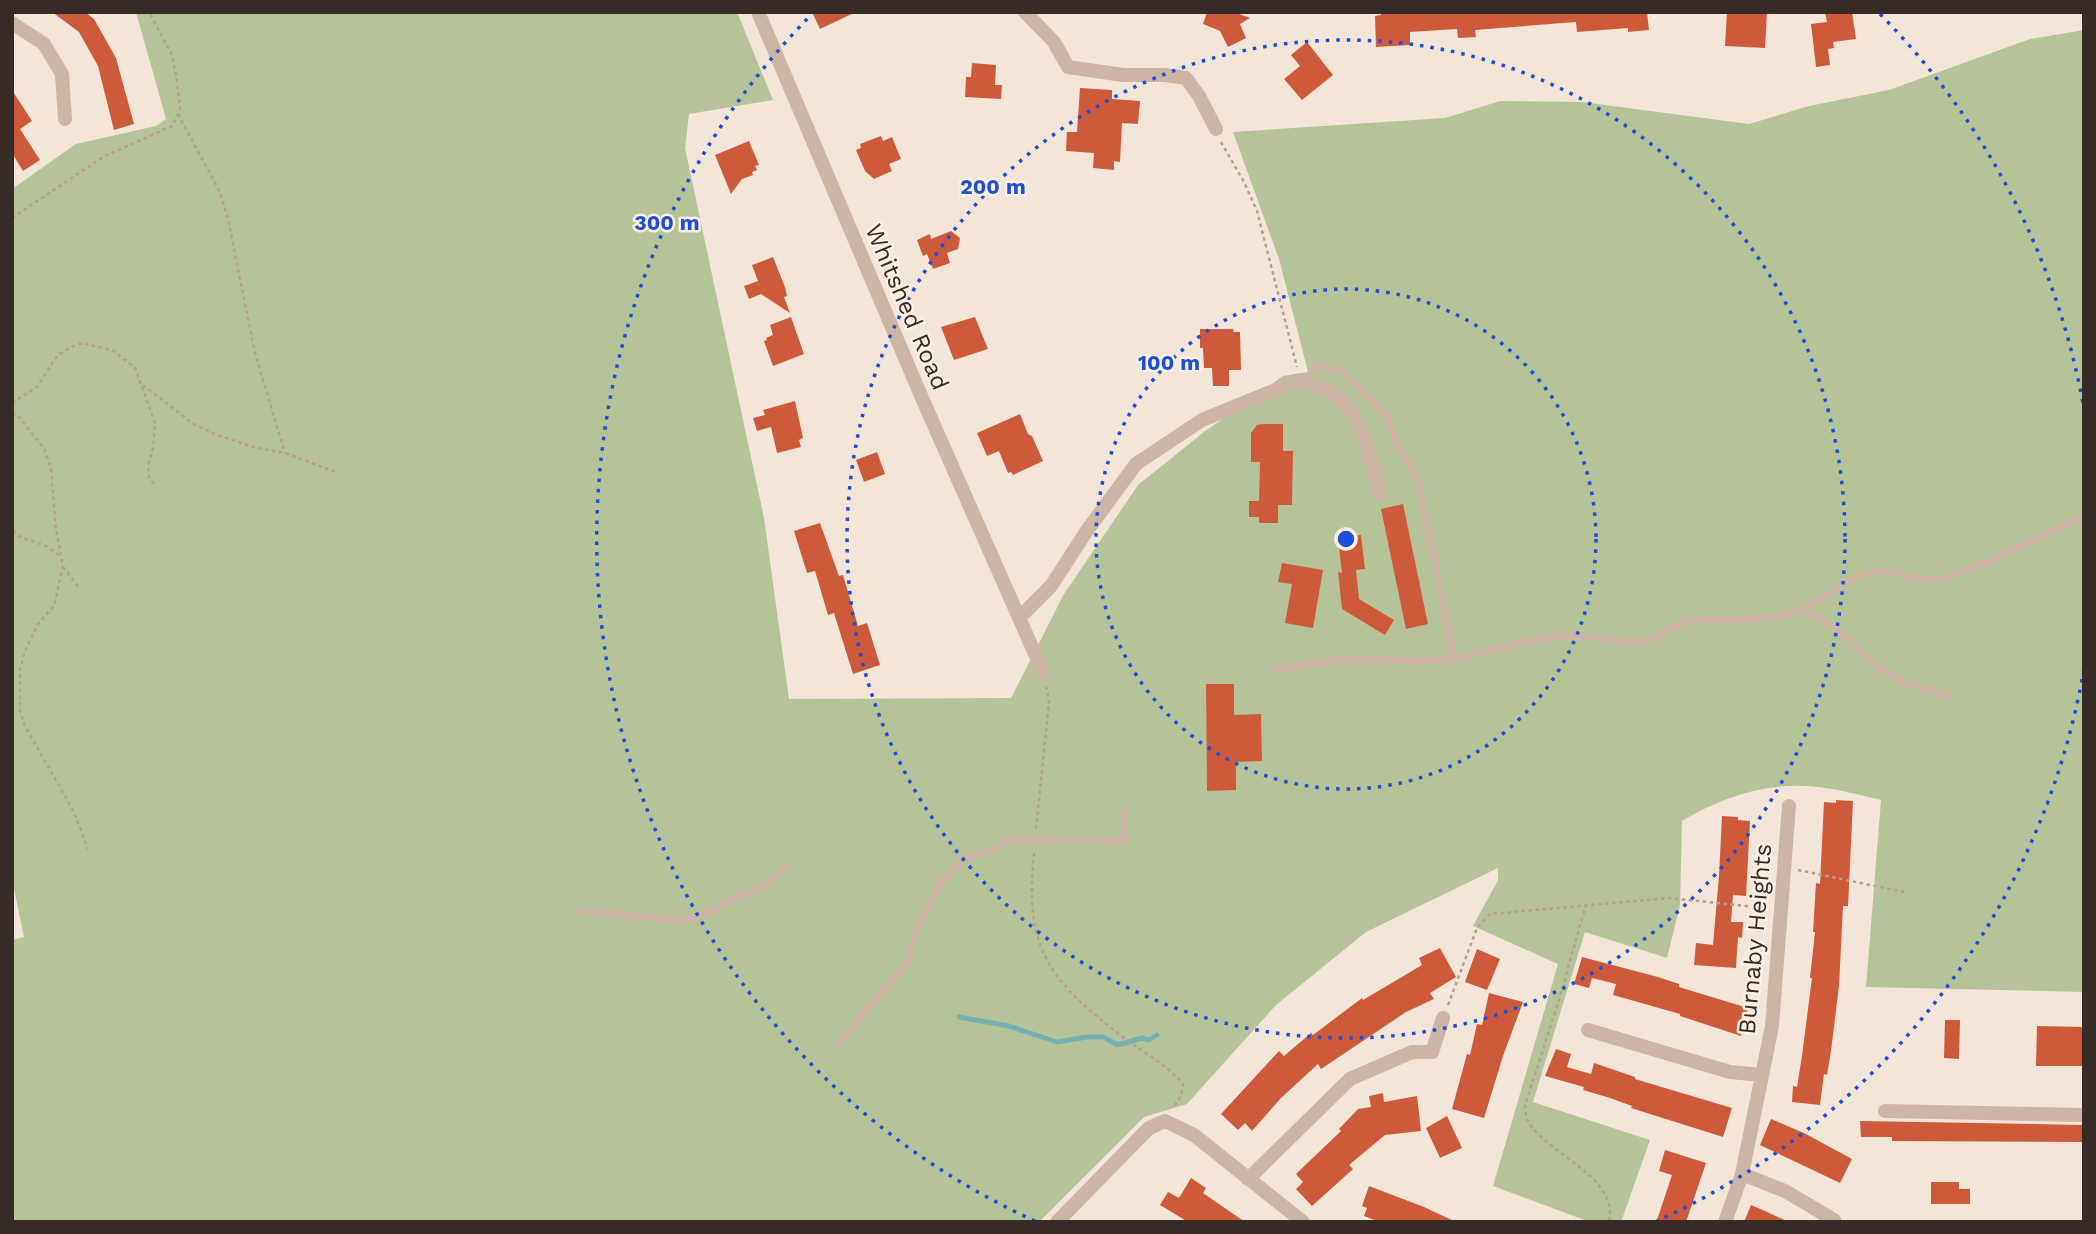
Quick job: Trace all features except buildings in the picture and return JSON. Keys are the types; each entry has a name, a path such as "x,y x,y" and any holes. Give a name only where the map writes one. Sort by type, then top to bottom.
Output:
{"street":[{"name":"Whitshed Road","path":"758,12 922,398 1043,672"},
{"path":"1025,12 1054,42 1068,66 1123,75 1186,78 1199,96 1216,130"},
{"path":"12,23 44,44 62,74 65,119"},
{"path":"1020,617 1051,586 1086,532 1136,464 1202,420 1304,382 1332,392 1349,410 1367,446 1380,493"},
{"name":"Burnaby Heights","path":"1725,1222 1742,1174 1772,1026 1789,806"},
{"path":"1248,1179 1350,1079 1412,1052 1432,1052 1443,1018"},
{"path":"1588,1030 1730,1072 1762,1076"},
{"path":"1885,1111 2084,1115"},
{"path":"1056,1222 1149,1128 1165,1121 1194,1135 1303,1222"},
{"path":"1742,1174 1785,1191 1834,1220"}],"lane":[{"path":"1304,382 1314,366 1342,372 1385,414 1399,449 1418,478 1454,659"},
{"path":"1274,670 1341,659 1454,659 1525,642 1572,635 1630,642 1651,640 1687,620 1758,619 1797,613 1852,579 1870,572 1890,571 1914,578 1939,580 1978,566 2084,516"},
{"path":"1804,609 1834,628 1875,664 1902,682 1927,692 1950,696"},
{"path":"839,1043 908,961 915,933 945,876 957,863 996,849 1003,840 1125,841 1124,811"},
{"path":"585,911 685,921 755,891 788,866"}],"path":[{"path":"12,218 103,157 172,127 180,110 172,55 149,12"},
{"path":"178,114 206,164 224,206 255,353 285,453"},
{"path":"1216,130 1257,211 1304,382"},
{"path":"12,403 37,387 57,356 83,343 114,351 135,368 155,423 148,466 149,477 156,487"},
{"path":"141,384 192,423 229,439 285,453 338,473"},
{"path":"12,412 44,448 51,468 55,530 62,566 54,606 38,624 25,651 20,670 20,711 25,726 74,810 88,849"},
{"path":"12,494 12,519"},
{"path":"12,524 13,531 18,536 46,546 60,556"},
{"path":"62,566 80,589"},
{"path":"1043,672 1049,701 1030,887 1033,922 1043,956 1063,987 1124,1038 1171,1070 1183,1084 1181,1096 1165,1121"},
{"path":"1785,868 1904,892"},
{"path":"1443,1018 1477,928 1490,914 1669,898 1782,910"},
{"path":"1586,904 1525,1105 1527,1120 1540,1135 1591,1177 1607,1198 1609,1222"}],"green space":[{"path":"136,12 737,12 773,100 689,114 685,148 764,518 789,699 1011,698 1064,594 1138,485 1204,432 1283,376 1308,372 1279,259 1233,132 1445,118 1500,101 1582,102 1749,124 1809,106 1889,90 2030,39 2084,30 2084,992 1866,987 1881,800 1825,788 1782,786 1730,798 1682,821 1680,905 1667,958 1585,932 1533,1102 1650,1140 1621,1222 1590,1222 1493,1186 1558,964 1473,926 1498,880 1498,868 1366,932 1276,1005 1187,1104 1144,1117 1039,1222 12,1222 12,940 24,937 12,879 12,189 76,144 156,126 166,119"}],"waterway":[{"path":"959,1017 1009,1026 1057,1042 1103,1037 1118,1045 1142,1038 1149,1040 1157,1035"}]}
